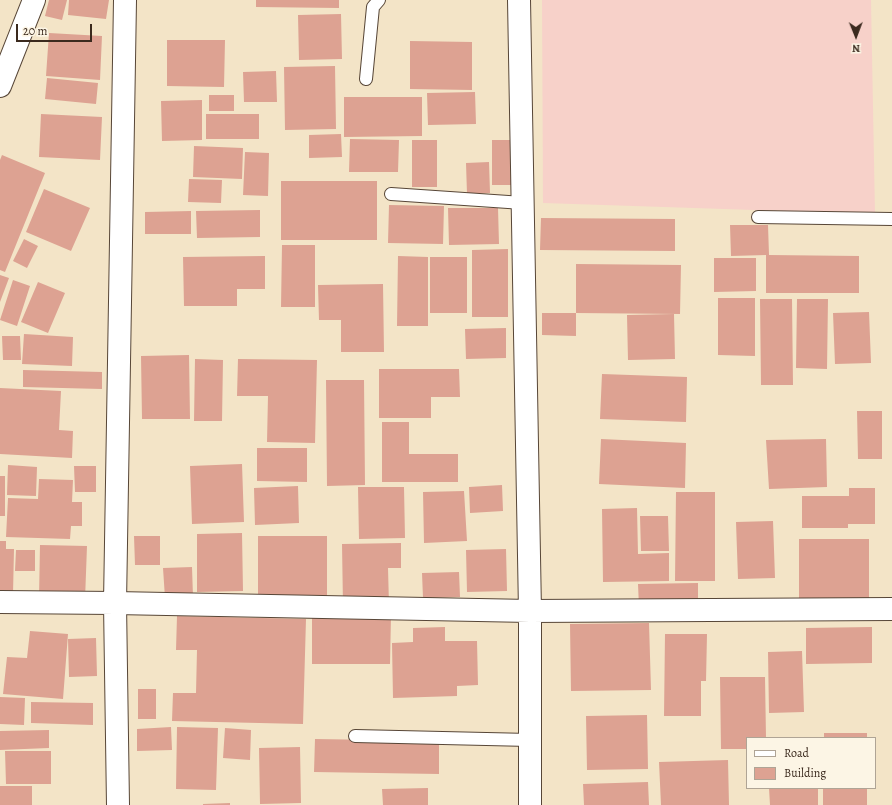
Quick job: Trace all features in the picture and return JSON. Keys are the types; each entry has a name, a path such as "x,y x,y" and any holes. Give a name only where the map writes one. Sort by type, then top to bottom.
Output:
{"street":[{"path":"0,86 34,0"},
{"path":"118,805 115,603 125,0"},
{"path":"519,0 530,610 530,805"},
{"path":"0,602 530,610 892,609"}],"lane":[{"path":"366,79 373,7 379,0"},
{"path":"391,194 523,203"},
{"path":"758,217 892,219"},
{"path":"355,736 530,740"}],"shaded area":[{"path":"542,0 871,0 875,214 543,203"}],"building":[{"path":"49,0 67,0 62,20 45,16"},
{"path":"69,0 109,0 106,19 68,15"},
{"path":"256,0 339,0 339,8 256,7"},
{"path":"341,14 342,59 299,60 298,15"},
{"path":"49,33 102,36 100,80 46,76"},
{"path":"167,40 225,40 224,87 167,86"},
{"path":"410,41 472,42 472,90 410,89"},
{"path":"335,66 336,129 285,130 284,67"},
{"path":"276,71 277,102 244,102 243,72"},
{"path":"47,78 98,83 96,104 45,99"},
{"path":"475,92 476,124 428,125 427,93"},
{"path":"209,95 234,95 234,111 209,111"},
{"path":"344,97 422,97 422,136 344,137"},
{"path":"202,100 202,140 162,141 161,101"},
{"path":"41,114 102,117 100,160 39,157"},
{"path":"206,114 259,114 259,139 206,139"},
{"path":"341,134 342,157 309,158 309,135"},
{"path":"350,139 399,140 398,172 349,172"},
{"path":"412,140 437,140 437,187 412,187"},
{"path":"492,140 510,140 511,185 492,185"},
{"path":"194,146 243,148 242,179 193,177"},
{"path":"245,152 269,153 268,196 243,195"},
{"path":"2,155 45,173 5,272 0,270 0,160"},
{"path":"489,162 490,193 467,194 466,163"},
{"path":"189,179 222,180 221,203 188,202"},
{"path":"281,181 377,181 377,240 281,240"},
{"path":"44,189 90,208 71,251 26,232"},
{"path":"389,205 444,206 443,244 388,243"},
{"path":"448,208 498,208 499,244 449,245"},
{"path":"260,210 260,237 197,238 196,211"},
{"path":"191,211 191,234 145,234 145,212"},
{"path":"541,218 675,219 675,251 540,250"},
{"path":"730,225 768,225 769,255 859,256 859,293 766,293 766,255 731,256"},
{"path":"24,239 38,246 27,268 13,261"},
{"path":"282,245 315,245 315,307 281,307"},
{"path":"508,249 508,317 472,317 472,250"},
{"path":"265,256 265,289 237,289 237,306 184,306 183,257"},
{"path":"398,256 428,257 428,326 397,326"},
{"path":"430,257 467,257 467,313 430,313"},
{"path":"714,258 756,258 756,291 714,292"},
{"path":"576,264 681,265 680,314 576,313"},
{"path":"0,275 9,278 0,302"},
{"path":"13,280 30,286 17,326 0,320"},
{"path":"38,282 65,293 48,333 21,322"},
{"path":"383,284 384,352 341,352 341,320 319,320 318,285"},
{"path":"718,298 755,298 755,356 718,355"},
{"path":"760,299 792,299 793,385 761,385"},
{"path":"797,299 828,299 827,369 796,368"},
{"path":"869,312 871,363 835,364 833,313"},
{"path":"542,313 576,313 576,336 542,335"},
{"path":"674,314 675,359 628,360 627,315"},
{"path":"506,328 506,358 466,359 465,329"},
{"path":"24,334 73,337 72,366 22,364"},
{"path":"2,336 20,336 21,360 3,360"},
{"path":"189,355 190,419 142,419 141,356"},
{"path":"195,359 223,360 222,421 194,421"},
{"path":"238,359 317,360 315,443 267,442 268,396 237,396"},
{"path":"379,369 459,369 460,397 431,397 431,418 379,418"},
{"path":"23,370 102,372 102,389 23,387"},
{"path":"602,374 687,377 686,422 600,419"},
{"path":"326,380 364,380 365,485 327,486"},
{"path":"0,388 61,391 59,430 73,431 72,458 0,454"},
{"path":"857,411 882,411 882,459 858,459"},
{"path":"382,422 409,422 409,454 458,454 458,482 382,482"},
{"path":"601,439 686,443 685,488 599,484"},
{"path":"826,439 827,487 769,489 766,440"},
{"path":"257,448 307,448 307,482 257,481"},
{"path":"242,464 244,522 192,524 190,466"},
{"path":"8,465 37,467 36,496 7,495"},
{"path":"74,466 96,466 96,492 75,492"},
{"path":"0,476 5,476 5,516 0,516"},
{"path":"39,479 73,480 72,502 82,502 82,526 71,526 70,539 6,537 8,498 38,499"},
{"path":"502,485 503,511 470,513 469,487"},
{"path":"298,486 299,523 255,525 254,488"},
{"path":"358,487 404,487 405,538 359,539"},
{"path":"849,488 875,488 875,524 848,524 848,528 802,528 802,496 849,496"},
{"path":"464,491 467,541 424,543 423,492"},
{"path":"676,492 715,492 715,581 675,581"},
{"path":"637,508 638,554 669,553 669,581 603,582 602,509"},
{"path":"640,516 668,516 669,551 641,551"},
{"path":"773,521 775,578 738,579 736,522"},
{"path":"242,533 243,591 197,592 197,534"},
{"path":"134,536 160,536 160,565 135,565"},
{"path":"258,536 327,536 327,599 258,599"},
{"path":"799,539 869,539 869,601 799,601"},
{"path":"0,541 6,541 6,549 14,549 13,594 0,594"},
{"path":"401,543 401,568 388,568 389,605 343,606 342,544"},
{"path":"40,545 87,546 85,600 39,599"},
{"path":"506,549 507,591 467,592 466,550"},
{"path":"16,550 35,550 35,571 15,571"},
{"path":"192,567 193,597 165,598 163,568"},
{"path":"459,572 460,597 423,598 422,573"},
{"path":"698,583 698,606 639,607 638,584"},
{"path":"312,615 391,615 390,664 312,664"},
{"path":"177,616 306,619 303,724 172,721 173,693 196,693 197,650 176,650"},
{"path":"649,623 651,690 571,691 570,624"},
{"path":"445,627 445,641 477,641 478,685 457,686 457,696 393,698 392,643 413,642 413,628"},
{"path":"872,627 872,663 806,664 806,628"},
{"path":"30,631 68,634 63,699 3,694 7,657 27,658"},
{"path":"665,634 707,634 706,681 701,681 701,716 664,716"},
{"path":"96,638 97,676 69,677 68,639"},
{"path":"802,651 804,712 769,713 768,652"},
{"path":"720,677 765,677 766,737 746,737 746,749 721,749"},
{"path":"138,689 156,689 156,719 138,719"},
{"path":"0,697 25,698 24,725 0,724"},
{"path":"31,702 93,703 93,725 31,723"},
{"path":"647,715 648,769 587,770 586,716"},
{"path":"171,727 172,750 137,751 137,729"},
{"path":"177,727 218,728 216,790 176,789"},
{"path":"225,728 251,730 250,760 223,758"},
{"path":"49,730 49,748 0,750 0,731"},
{"path":"824,733 867,733 867,737 824,737"},
{"path":"315,739 439,741 439,774 314,772"},
{"path":"300,747 301,803 260,804 259,748"},
{"path":"5,751 51,751 51,784 6,784"},
{"path":"728,760 729,805 661,805 659,762"},
{"path":"648,782 649,805 584,805 583,784"},
{"path":"0,786 32,786 32,805 0,805"},
{"path":"428,788 428,805 383,805 382,789"},
{"path":"769,789 818,789 818,805 770,805"},
{"path":"823,789 867,789 867,805 823,805"},
{"path":"230,803 230,805 203,805 203,804"}]}
